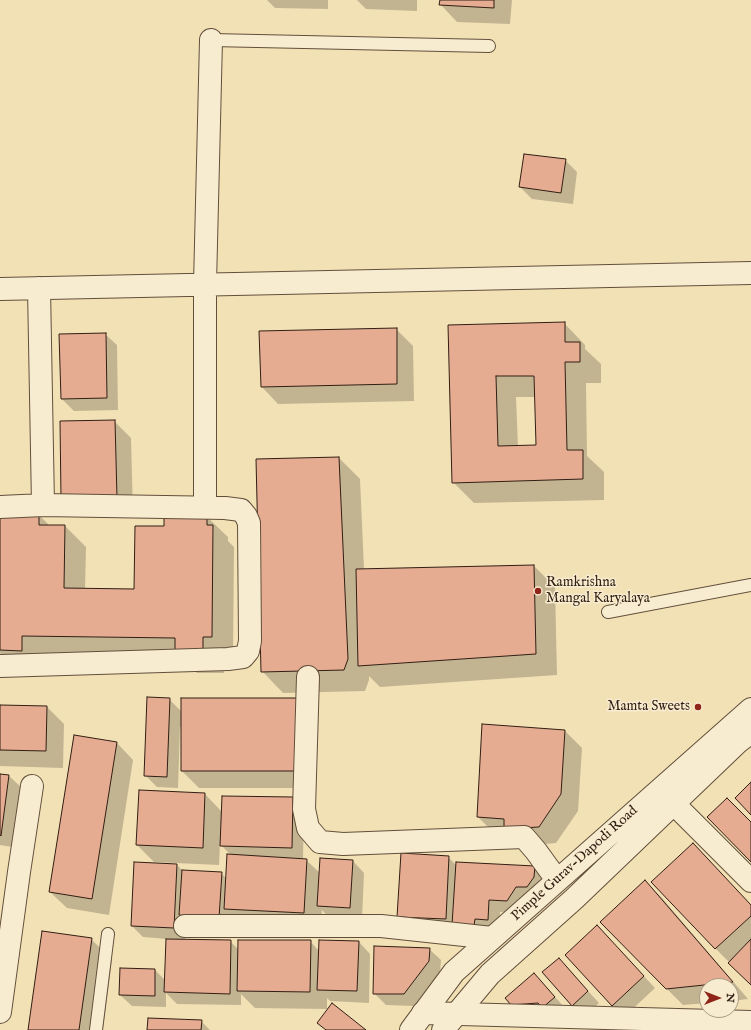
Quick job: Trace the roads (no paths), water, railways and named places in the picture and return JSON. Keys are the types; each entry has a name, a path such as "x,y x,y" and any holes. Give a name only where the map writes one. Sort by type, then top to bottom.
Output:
{"street":[{"path":"205,499 205,284 210,40"},
{"path":"0,288 751,273"},
{"path":"39,288 43,505"},
{"path":"0,507 43,505 217,508 241,510 249,523 250,641 248,652 243,657 207,660 0,666"},
{"path":"308,677 304,809 308,828 320,842 343,844 524,837 557,880"},
{"name":"Pimple Gurav-Dapodi Road","path":"417,1022 454,972 751,708"},
{"name":"Pimple Gurav-Dapodi Road","path":"450,1022 490,974 574,899 738,742 751,732"},
{"path":"0,1012 9,871 32,786"},
{"path":"674,804 751,881"},
{"path":"185,926 381,926 492,938"},
{"path":"417,1022 751,1024 750,1030"}],"lane":[{"path":"210,40 489,46"},
{"path":"608,612 751,585"},
{"path":"96,1030 108,934"}],"place":[{"name":"Ramkrishna Mangal Karyalaya","path":"538,591"},
{"name":"Mamta Sweets","path":"698,707"}]}
